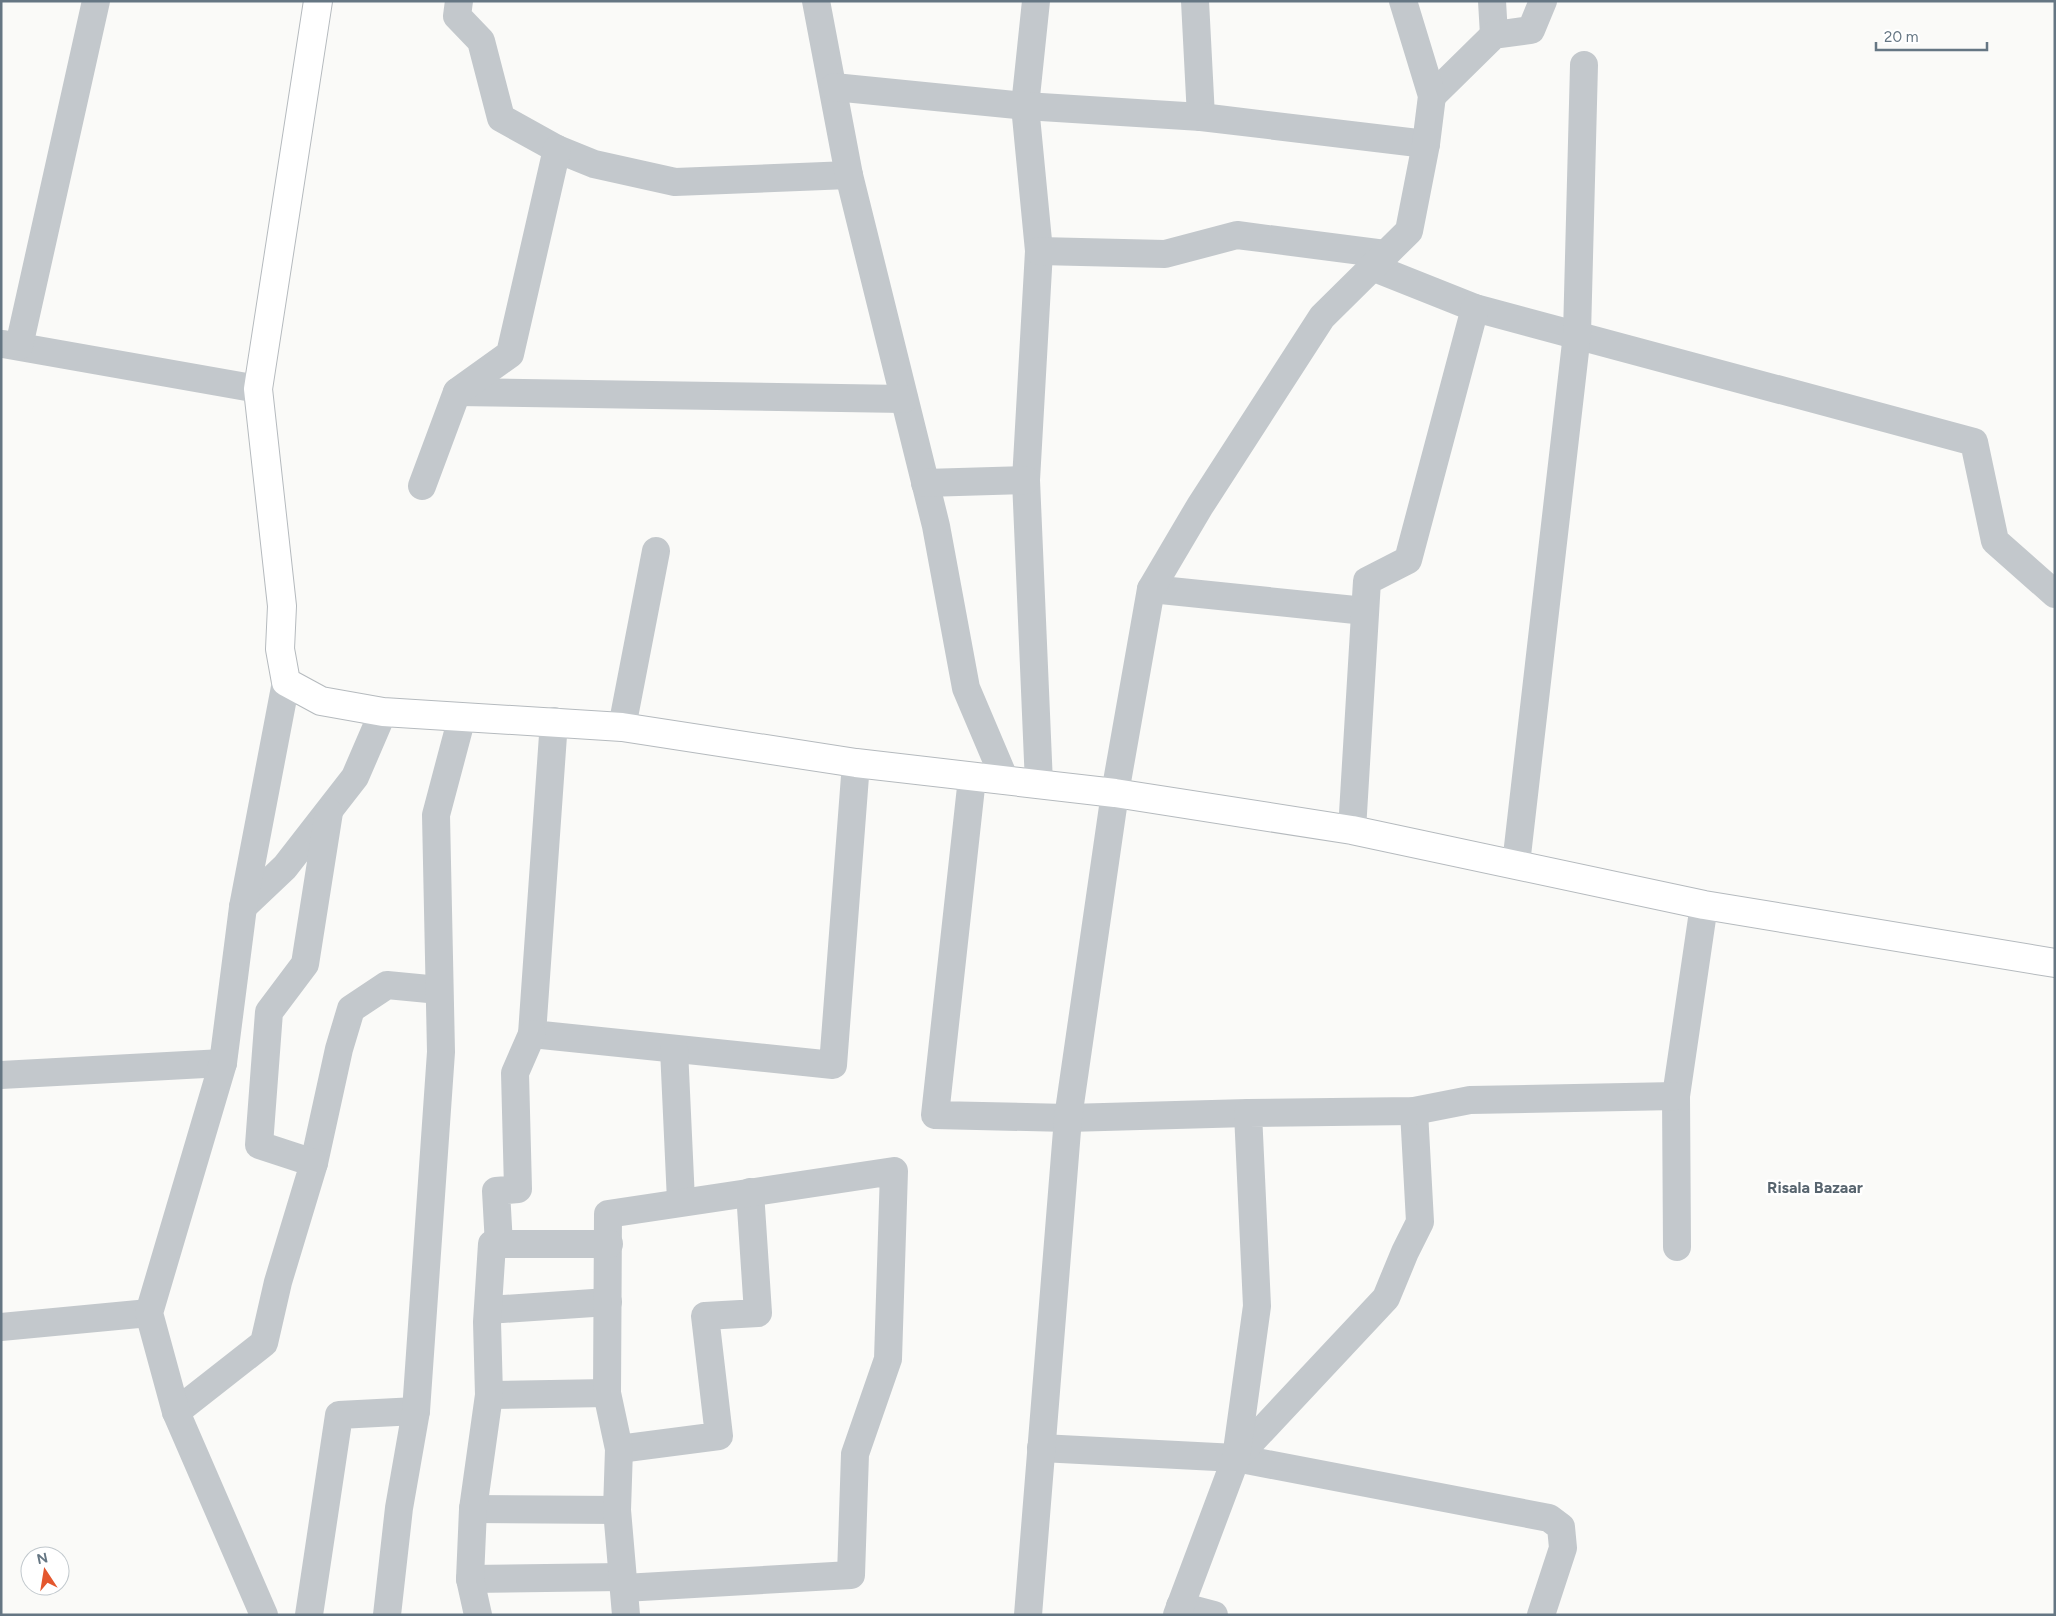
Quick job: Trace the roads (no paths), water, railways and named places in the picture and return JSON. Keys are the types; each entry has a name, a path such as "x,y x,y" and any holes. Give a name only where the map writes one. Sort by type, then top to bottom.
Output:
{"main road":[{"path":"318,1 258,389 282,606 280,649 286,682 321,701 383,712 554,721 622,727 856,763 972,778 1115,792 1352,830 1704,905 2055,963"}],"street":[{"path":"96,1 10,345 258,389"},
{"path":"459,1 457,16 481,41 501,118 557,149 594,164 675,182 849,174"},
{"path":"816,1 834,87 849,174 936,526 966,688 1005,780"},
{"path":"1036,1 1025,106 1039,252 1026,480 1039,784"},
{"path":"1195,1 1201,117"},
{"path":"1028,1615 1068,1118 1115,792 1151,589 1200,506 1322,317 1408,231 1426,144 1432,96 1403,1"},
{"path":"1492,1 1494,35"},
{"path":"1432,96 1494,35 1530,30 1543,1"},
{"path":"1516,864 1578,334 1584,65"},
{"path":"834,87 1025,106 1201,117 1426,144"},
{"path":"422,486 457,392 510,354 557,149"},
{"path":"1039,252 1165,254 1238,235 1379,260 1475,308 1578,334 1974,442 1995,541 2055,594"},
{"path":"1352,830 1367,581 1408,560 1475,308"},
{"path":"457,392 904,399"},
{"path":"925,483 1026,480"},
{"path":"622,727 656,551"},
{"path":"1151,589 1365,611"},
{"path":"264,1615 176,1412 149,1313 223,1063 244,907 286,682"},
{"path":"244,907 284,867 355,777 383,712"},
{"path":"388,1615 399,1508 416,1411 441,1052 436,815 462,717"},
{"path":"499,1245 496,1191 518,1189 515,1073 532,1034 554,721"},
{"path":"532,1034 833,1065 856,763"},
{"path":"972,778 935,1115 1068,1118 1414,1111 1470,1100 1676,1096"},
{"path":"314,1163 259,1145 269,1012 305,964 329,812"},
{"path":"1677,1247 1676,1096 1704,905"},
{"path":"176,1412 264,1343 278,1282 314,1163 339,1049 350,1009 387,984 439,990"},
{"path":"674,1049 681,1202"},
{"path":"1,1075 223,1063"},
{"path":"1236,1458 1386,1298 1420,1222 1414,1111"},
{"path":"1214,1615 1178,1610 1236,1458 1258,1306 1248,1113"},
{"path":"470,1579 623,1582 851,1575 855,1454 888,1359 894,1171 866,1177 750,1192 608,1214 607,1393 619,1449 617,1510 623,1582 626,1615"},
{"path":"619,1449 719,1436 705,1316 758,1313 750,1192"},
{"path":"478,1615 470,1579 473,1510 489,1395 488,1310 492,1244 609,1244"},
{"path":"488,1310 608,1302"},
{"path":"1,1327 149,1313"},
{"path":"489,1395 607,1393"},
{"path":"309,1615 339,1416 416,1411"},
{"path":"1041,1448 1236,1458 1550,1518 1561,1527 1562,1548 1540,1615"},
{"path":"473,1510 617,1510"}],"district":[{"name":"Risala Bazaar","path":"1815,1187"}]}
